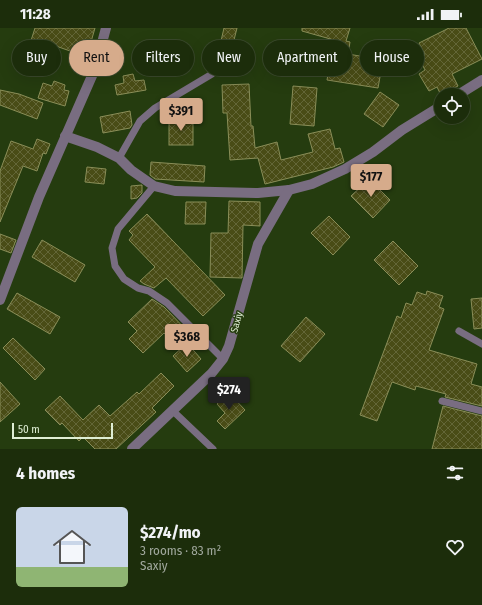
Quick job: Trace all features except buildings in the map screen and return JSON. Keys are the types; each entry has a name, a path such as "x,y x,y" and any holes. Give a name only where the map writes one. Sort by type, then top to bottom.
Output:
{"street":[{"path":"0,300 39,197 95,69 106,28"},
{"path":"469,88 482,80"},
{"path":"65,136 97,147 119,158 131,170 154,186 175,191 258,193 289,190 312,184 345,169 373,152 402,130 434,110"},
{"name":"Saxiy","path":"132,449 211,374 223,359 229,346 258,244 289,190"}],"lane":[{"path":"119,158 140,122 155,108 209,76"},
{"path":"154,186 118,229 112,248 115,266 124,279 138,288 149,291 167,303 223,359"},
{"path":"459,331 482,344"},
{"path":"442,401 482,411"},
{"path":"173,411 213,449"}]}
